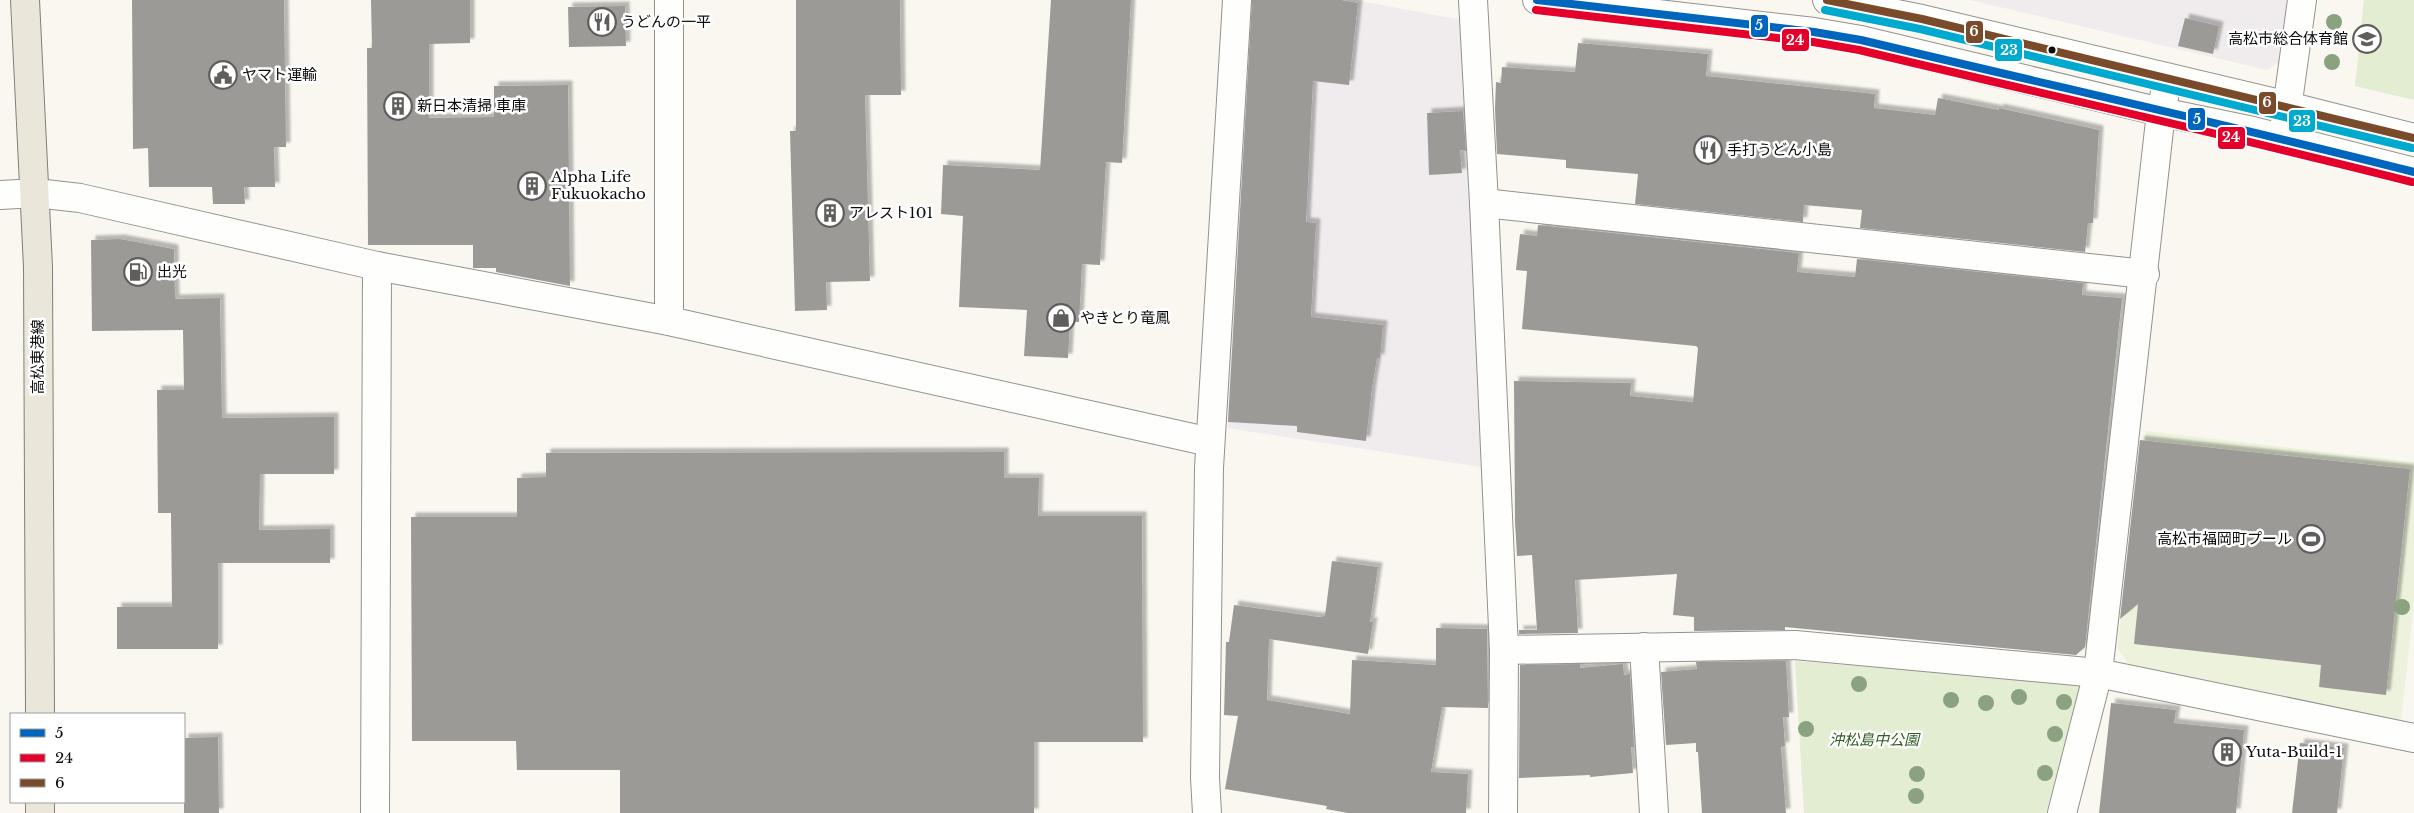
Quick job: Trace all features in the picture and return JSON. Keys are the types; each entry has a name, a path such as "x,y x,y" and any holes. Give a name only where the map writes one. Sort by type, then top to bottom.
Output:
{"main road":[{"name":"高松東港線","path":"25,0 36,193 40,713"}],"street":[{"path":"668,321 669,0"},
{"path":"1207,813 1205,778 1210,442 1238,0"},
{"path":"1473,0 1504,650 1503,813"},
{"path":"1537,0 1814,32 1861,40 2414,172"},
{"path":"1827,0 1922,19 2414,138"},
{"path":"2282,139 2302,0"},
{"path":"2062,813 2098,673 2145,274 2161,112 2168,78"},
{"path":"0,195 36,193 80,198 377,266 668,321 1210,442"},
{"path":"1484,203 2145,274"},
{"path":"375,813 377,266"},
{"path":"1504,650 1795,645 2098,673 2414,738"},
{"path":"1644,647 1654,813"}],"shaded area":[{"path":"1249,0 1354,0 1462,20 1481,467 1227,428"},
{"path":"1970,0 2290,0 2283,59 2267,70"}],"green space":[{"name":"高松市総合体育館","path":"2364,0 2414,0 2414,100 2355,86"},
{"path":"2146,431 2414,462 2414,602 2401,721 2131,668 2117,647"},
{"name":"沖松島中公園","path":"1795,661 2081,683 2046,813 1804,813"}],"building":[{"path":"132,0 284,0 286,147 274,147 275,187 244,187 245,204 213,204 212,187 149,187 148,148 133,149"},
{"path":"371,0 470,0 470,43 429,44 429,118 494,117 494,86 568,85 570,286 496,272 496,268 473,268 473,245 368,245 367,48 372,48"},
{"path":"796,0 900,0 901,95 865,95 870,281 826,282 827,310 795,311 790,131 796,131"},
{"path":"1051,0 1131,0 1122,163 1106,162 1100,265 1082,264 1079,322 1070,322 1068,358 1024,356 1027,310 959,307 963,216 941,214 943,165 1040,170"},
{"path":"1252,0 1341,0 1358,3 1349,85 1313,81 1306,222 1316,223 1311,317 1383,325 1380,359 1377,358 1366,441 1297,432 1297,426 1228,422"},
{"path":"625,6 626,46 569,47 568,7"},
{"path":"2185,18 2219,26 2213,54 2178,46"},
{"path":"1578,43 1708,54 1706,76 1875,94 1874,108 1935,115 1938,98 1999,110 1999,108 2099,130 2093,223 2088,223 2085,252 1860,228 1862,210 1804,205 1803,222 1635,204 1638,174 1566,168 1566,160 1497,154 1496,82 1501,83 1502,67 1575,72"},
{"path":"1463,111 1466,151 1460,150 1462,173 1429,175 1427,113"},
{"path":"1538,225 1799,253 1797,272 1855,277 1857,259 2083,283 2082,295 2122,298 2085,647 2076,655 1785,627 1785,630 1694,631 1694,617 1673,615 1677,574 1575,580 1578,633 1519,634 1519,630 1537,630 1532,555 1517,556 1514,381 1631,383 1630,396 1693,402 1698,348 1696,346 1522,329 1527,271 1516,270 1520,234 1537,236"},
{"path":"120,239 174,249 175,299 220,298 222,418 334,417 334,474 260,474 259,530 330,529 330,563 218,563 218,649 117,649 117,607 172,607 171,513 158,513 157,390 184,390 183,330 92,331 91,240"},
{"path":"2140,440 2410,469 2386,695 2319,687 2321,665 2134,644 2138,604 2120,619"},
{"path":"1004,452 1004,478 1039,478 1038,516 1142,516 1143,742 1034,742 1034,813 620,813 620,770 517,770 516,741 412,741 411,517 517,517 517,478 546,477 546,453"},
{"path":"1332,561 1378,567 1370,622 1373,622 1368,654 1269,639 1267,700 1350,714 1352,660 1436,665 1436,628 1487,629 1488,708 1442,707 1431,772 1468,774 1466,813 1348,813 1326,809 1327,806 1225,789 1238,716 1224,715 1226,642 1229,642 1234,605 1319,617 1325,616"},
{"path":"1786,661 1789,717 1783,717 1785,746 1781,747 1786,813 1702,813 1696,743 1666,745 1661,672 1697,669 1696,662"},
{"path":"1580,664 1580,668 1623,664 1624,675 1630,674 1634,747 1631,747 1633,773 1590,777 1590,775 1519,778 1520,665"},
{"path":"2111,703 2176,710 2174,723 2244,730 2236,813 2099,813"},
{"path":"218,737 219,813 184,813 185,738"},
{"path":"2300,743 2344,748 2337,813 2292,813"}],"transit line":[{"name":"5","path":"1537,0 1814,32 1861,40 2207,121 2414,172"},
{"name":"6","path":"1827,0 1922,19 2414,138"},
{"name":"24","path":"1536,10 1813,42 1859,50 2205,131 2412,182"},
{"name":"23","path":"1825,10 1920,29 2412,148"}],"place":[{"name":"うどんの一平","path":"602,22"},
{"name":"高松市総合体育館","path":"2367,39"},
{"name":"ヤマト運輸","path":"223,75"},
{"name":"新日本清掃 車庫","path":"398,106"},
{"name":"手打うどん小島","path":"1708,150"},
{"name":"Alpha Life Fukuokacho","path":"532,186"},
{"name":"アレスト101","path":"830,213"},
{"name":"出光","path":"138,272"},
{"name":"やきとり竜鳳","path":"1061,318"},
{"name":"高松市福岡町プール","path":"2311,539"},
{"name":"Yuta-Build-1","path":"2227,752"}]}
